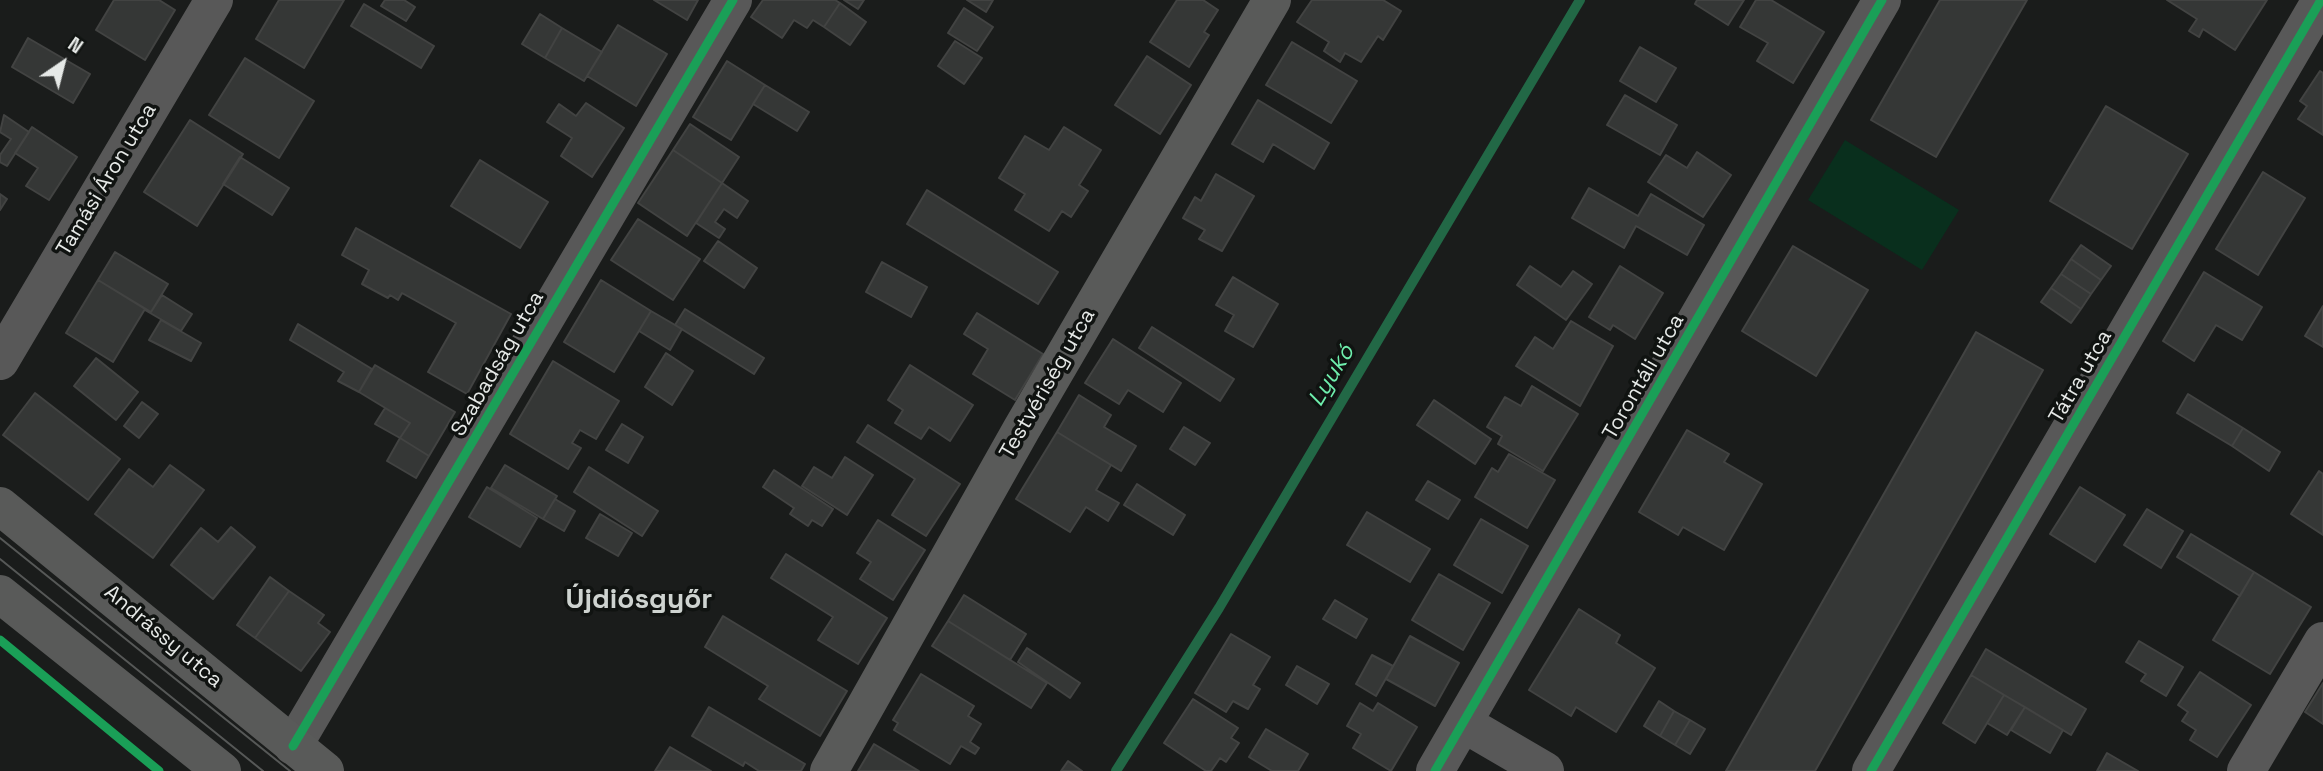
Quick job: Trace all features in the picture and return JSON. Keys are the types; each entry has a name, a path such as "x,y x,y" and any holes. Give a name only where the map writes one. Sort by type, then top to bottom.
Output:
{"main road":[{"name":"Testvériség utca","path":"829,771 1021,430 1272,0"},
{"name":"Andrássy utca","path":"0,506 159,632 325,771"},
{"path":"0,594 222,771"}],"street":[{"name":"Tamási Áron utca","path":"0,361 214,0"},
{"name":"Szabadság utca","path":"293,746 733,0"},
{"name":"Torontáli utca","path":"1435,771 1882,0"},
{"name":"Tátra utca","path":"1871,771 2321,0"},
{"path":"2246,771 2323,640"},
{"path":"1463,723 1545,771"}],"green space":[{"path":"1845,140 1959,210 1922,270 1808,200"}],"building":[{"path":"114,0 159,0 175,10 145,60 96,30"},
{"path":"279,0 344,0 304,68 256,39"},
{"path":"385,0 404,0 415,7 406,21 381,6"},
{"path":"654,0 698,0 687,20"},
{"path":"763,0 835,0 840,3 824,27 813,20 807,28 794,20 782,38 751,17"},
{"path":"844,0 864,0 858,9"},
{"path":"967,0 993,0 986,12"},
{"path":"1177,0 1203,0 1218,10 1204,32 1209,35 1189,67 1150,42"},
{"path":"1312,0 1383,0 1401,11 1383,40 1378,36 1361,62 1345,53 1340,62 1324,51 1329,42 1297,22"},
{"path":"1697,0 1744,0 1728,25 1695,4"},
{"path":"1756,0 1771,0 1824,32 1793,83 1757,61 1768,43 1740,27"},
{"path":"1940,0 2027,0 1936,157 1871,120"},
{"path":"2167,0 2267,0 2235,50 2203,29 2199,37 2189,31 2197,19"},
{"path":"840,3 866,22 850,45 824,27"},
{"path":"364,4 434,46 421,68 351,26"},
{"path":"964,8 993,27 977,51 948,33"},
{"path":"540,14 562,28 545,58 522,44"},
{"path":"618,25 667,54 636,106 587,76"},
{"path":"562,28 602,52 584,81 545,58"},
{"path":"28,38 90,74 73,103 12,67"},
{"path":"955,41 982,58 964,84 938,66"},
{"path":"1292,42 1357,81 1331,123 1266,85"},
{"path":"1640,47 1676,68 1656,102 1620,81"},
{"path":"1147,56 1191,85 1160,134 1115,105"},
{"path":"245,58 314,101 279,158 209,115"},
{"path":"727,61 765,85 731,140 693,117"},
{"path":"2320,71 2323,73 2323,135 2298,119 2307,106 2300,101"},
{"path":"765,85 809,112 797,131 753,104"},
{"path":"1625,95 1677,125 1660,155 1607,125"},
{"path":"1258,100 1329,143 1314,169 1273,144 1263,162 1232,144"},
{"path":"586,103 624,128 592,177 561,156 572,138 547,122 559,104 576,116"},
{"path":"2106,106 2188,154 2132,249 2050,201"},
{"path":"4,115 29,132 7,166 0,162 0,155 11,139 0,132"},
{"path":"190,120 243,154 197,226 144,192"},
{"path":"690,124 739,157 722,183 673,150"},
{"path":"32,127 77,157 49,200 26,186 38,168 15,153"},
{"path":"1064,127 1101,150 1079,185 1088,191 1071,217 1062,211 1049,231 1015,210 1025,194 999,178 1025,136 1049,150"},
{"path":"673,150 722,183 687,236 638,203"},
{"path":"1697,152 1731,175 1703,217 1648,182 1666,155 1687,168"},
{"path":"240,157 289,188 272,215 223,184"},
{"path":"480,160 548,202 520,248 451,206"},
{"path":"2263,172 2305,198 2258,275 2216,249"},
{"path":"1216,174 1254,196 1222,251 1199,239 1205,230 1183,218 1195,197 1201,201"},
{"path":"722,183 748,201 737,218 724,209 715,222 725,229 719,238 696,223"},
{"path":"1589,188 1638,216 1651,194 1704,225 1687,255 1636,226 1624,248 1572,218"},
{"path":"927,190 1058,272 1038,304 907,224"},
{"path":"0,194 7,199 0,210"},
{"path":"638,219 700,259 673,300 611,260"},
{"path":"356,228 511,314 467,394 428,372 456,323 402,293 398,300 390,295 388,298 362,284 369,270 342,255"},
{"path":"718,241 757,268 744,288 704,261"},
{"path":"2081,245 2111,266 2101,280 2071,259"},
{"path":"1793,246 1868,290 1816,376 1742,331"},
{"path":"115,252 168,284 151,312 98,280"},
{"path":"2071,259 2101,280 2091,294 2061,274"},
{"path":"882,262 927,287 911,317 866,292"},
{"path":"1530,266 1561,287 1573,271 1592,284 1566,320 1517,285"},
{"path":"1620,266 1663,293 1635,339 1613,325 1610,330 1589,317"},
{"path":"2204,272 2262,307 2242,340 2216,325 2194,361 2163,341"},
{"path":"2061,274 2091,294 2081,309 2051,288"},
{"path":"1233,277 1278,304 1253,347 1225,331 1234,315 1216,305"},
{"path":"98,280 145,309 113,362 66,333"},
{"path":"601,280 651,311 614,372 564,342"},
{"path":"2051,288 2081,309 2071,323 2041,302"},
{"path":"162,295 192,314 181,331 145,310 151,312"},
{"path":"2323,306 2323,347 2305,336"},
{"path":"685,309 764,358 754,374 675,325"},
{"path":"651,311 682,329 670,350 639,331"},
{"path":"977,313 1043,354 1015,400 973,374 988,349 964,334"},
{"path":"161,320 201,343 191,361 149,340"},
{"path":"1571,321 1613,346 1580,406 1516,366 1535,337 1553,349"},
{"path":"298,324 372,369 359,392 338,381 344,372 290,340"},
{"path":"1152,327 1234,379 1220,401 1139,348"},
{"path":"1976,332 2043,370 1815,771 1726,771"},
{"path":"1113,339 1181,383 1163,412 1128,390 1119,404 1085,383"},
{"path":"666,353 693,371 672,405 645,387"},
{"path":"96,358 138,392 116,420 74,386"},
{"path":"553,361 619,401 596,439 580,430 572,443 581,448 568,469 510,434"},
{"path":"375,365 455,412 429,456 400,438 410,423 359,392"},
{"path":"910,365 973,405 950,441 929,427 921,439 895,423 903,410 888,400"},
{"path":"1532,386 1578,414 1543,471 1498,444 1502,436 1487,427 1505,397 1521,406"},
{"path":"35,393 120,459 88,500 3,435"},
{"path":"2188,394 2243,428 2232,446 2177,413"},
{"path":"1079,395 1111,415 1104,427 1136,446 1121,471 1057,432"},
{"path":"1434,400 1491,439 1475,464 1417,425"},
{"path":"142,402 158,414 139,438 124,426"},
{"path":"385,408 410,423 400,438 375,424"},
{"path":"622,424 643,437 628,463 606,450"},
{"path":"868,425 960,484 926,536 892,515 915,479 857,442"},
{"path":"1184,427 1210,443 1195,465 1170,449"},
{"path":"2243,428 2280,452 2269,471 2232,446"},
{"path":"1687,430 1729,454 1724,462 1762,484 1724,550 1683,527 1678,535 1639,512"},
{"path":"1057,432 1111,465 1096,490 1119,503 1108,521 1086,507 1070,532 1016,499"},
{"path":"400,438 429,456 416,478 387,461"},
{"path":"1509,454 1555,480 1527,528 1475,497 1492,468 1498,472"},
{"path":"845,457 873,475 847,515 802,486 814,467 832,478"},
{"path":"170,465 204,490 153,558 95,514 129,469 153,487"},
{"path":"505,465 557,496 543,519 491,488"},
{"path":"589,467 658,511 642,536 574,492"},
{"path":"774,470 833,509 822,526 812,520 808,526 790,514 794,508 763,487"},
{"path":"2319,471 2323,474 2323,535 2291,514"},
{"path":"1428,481 1460,500 1448,519 1416,500"},
{"path":"1137,484 1185,515 1173,535 1124,505"},
{"path":"487,487 537,518 520,547 469,517"},
{"path":"2080,487 2125,515 2095,562 2050,534"},
{"path":"555,499 575,511 564,531 543,519"},
{"path":"2147,509 2183,531 2161,568 2124,545"},
{"path":"1367,512 1430,549 1410,582 1347,545"},
{"path":"600,514 632,533 618,556 586,538"},
{"path":"1481,519 1528,546 1502,593 1454,565"},
{"path":"878,520 925,550 893,600 860,579 871,562 857,553"},
{"path":"231,527 255,547 213,599 171,565 201,528 218,542"},
{"path":"2191,534 2254,572 2240,596 2177,557"},
{"path":"786,554 887,618 858,664 818,640 833,617 771,578"},
{"path":"2254,572 2311,607 2270,674 2213,640"},
{"path":"1439,574 1490,603 1463,650 1412,620"},
{"path":"270,577 289,591 255,638 237,625"},
{"path":"289,591 324,615 318,623 330,632 301,671 255,638"},
{"path":"964,595 1026,634 1010,660 948,621"},
{"path":"1335,600 1367,619 1356,638 1323,619"},
{"path":"1579,609 1620,635 1616,643 1655,668 1616,732 1576,707 1571,716 1529,690"},
{"path":"723,616 847,691 820,736 759,699 768,686 705,647"},
{"path":"948,621 1047,683 1031,708 932,646"},
{"path":"1231,634 1270,657 1253,685 1260,689 1248,709 1233,701 1226,712 1195,693"},
{"path":"1410,636 1459,663 1435,706 1386,679"},
{"path":"2139,641 2183,667 2166,696 2141,681 2146,674 2126,662"},
{"path":"1027,648 1080,683 1070,698 1018,662"},
{"path":"1986,649 2086,709 2071,735 1971,675"},
{"path":"1372,655 1393,666 1376,696 1356,684"},
{"path":"1297,666 1329,684 1317,704 1286,685"},
{"path":"2200,672 2251,705 2217,757 2190,740 2196,730 2182,721 2188,712 2178,705"},
{"path":"921,674 974,706 968,716 981,724 970,742 979,748 975,754 961,746 950,764 894,730 898,723 893,720"},
{"path":"1971,675 2004,695 1975,743 1943,723"},
{"path":"2323,683 2323,724 2305,712"},
{"path":"2004,695 2025,707 2007,735 1987,723"},
{"path":"1193,699 1238,728 1231,738 1239,743 1226,762 1220,758 1211,771 1206,771 1164,743"},
{"path":"1659,701 1674,711 1660,736 1644,726"},
{"path":"1360,703 1373,711 1378,703 1417,727 1391,771 1353,748 1361,734 1347,726"},
{"path":"709,707 805,764 801,771 759,771 745,762 743,766 692,736"},
{"path":"2025,707 2063,730 2050,753 2011,730"},
{"path":"1674,711 1690,720 1675,745 1660,736"},
{"path":"1690,720 1705,729 1690,754 1675,745"},
{"path":"1266,729 1308,754 1298,771 1272,771 1249,757"},
{"path":"874,744 919,771 858,771"},
{"path":"670,747 711,771 655,771"},
{"path":"2107,753 2138,771 2097,771"},
{"path":"1068,761 1082,771 1061,771"}],"waterway":[{"name":"Lyukó","path":"1116,771 1219,608 1580,0"}],"tram line":[{"path":"0,538 290,771"},
{"path":"0,559 263,771"}],"cycle path":[{"path":"293,746 733,0"},
{"path":"1435,771 1882,0"},
{"path":"1871,771 2321,0"},
{"path":"0,640 159,771"}],"district":[{"name":"Újdiósgyőr","path":"639,600"}]}
